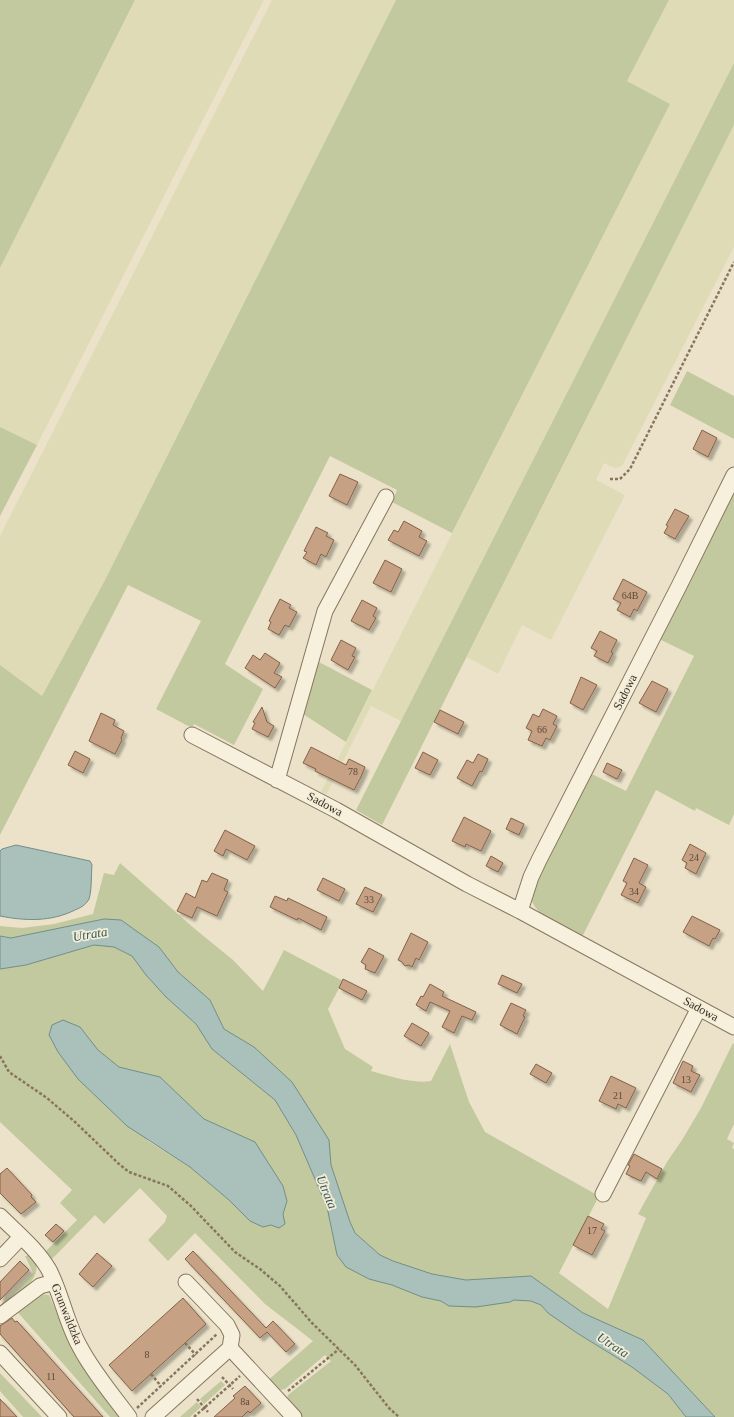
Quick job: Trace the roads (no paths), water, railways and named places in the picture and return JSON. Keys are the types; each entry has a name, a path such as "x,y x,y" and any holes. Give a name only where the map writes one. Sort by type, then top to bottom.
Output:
{"street":[{"name":"Sadowa","path":"520,910 531,877 539,860 734,475"},
{"path":"277,780 324,611 386,497"},
{"name":"Sadowa","path":"192,735 336,810 467,884 520,910 734,1027"},
{"path":"603,1194 699,1008"},
{"name":"Grunwaldzka","path":"0,1216 43,1262 54,1282 79,1345 89,1362 132,1414"},
{"path":"0,1258 21,1237"},
{"path":"0,1316 40,1286 54,1282"},
{"path":"153,1417 230,1348 232,1335 227,1325 186,1282"},
{"path":"230,1348 294,1417"},
{"path":"0,1353 59,1417"}],"water":[{"path":"16,845 90,861 92,865 91,887 88,901 83,906 57,917 19,919 0,916 0,851"},
{"name":"Utrata","path":"104,919 121,920 159,947 178,972 210,1000 224,1029 254,1047 292,1082 329,1140 331,1165 355,1233 380,1255 432,1274 466,1280 531,1276 583,1313 643,1340 715,1417 686,1417 668,1394 632,1367 548,1313 541,1305 531,1301 514,1300 510,1302 476,1307 449,1306 441,1301 422,1297 392,1285 369,1279 346,1267 337,1255 327,1207 296,1135 275,1100 212,1049 196,1024 166,997 146,975 132,956 114,947 94,945 26,965 0,969 0,936 11,938"},
{"path":"63,1020 80,1027 98,1050 119,1067 160,1077 204,1119 255,1142 283,1186 287,1201 283,1214 285,1224 279,1228 271,1225 263,1227 250,1221 229,1200 190,1167 127,1126 78,1079 58,1052 49,1035 52,1025"}]}
